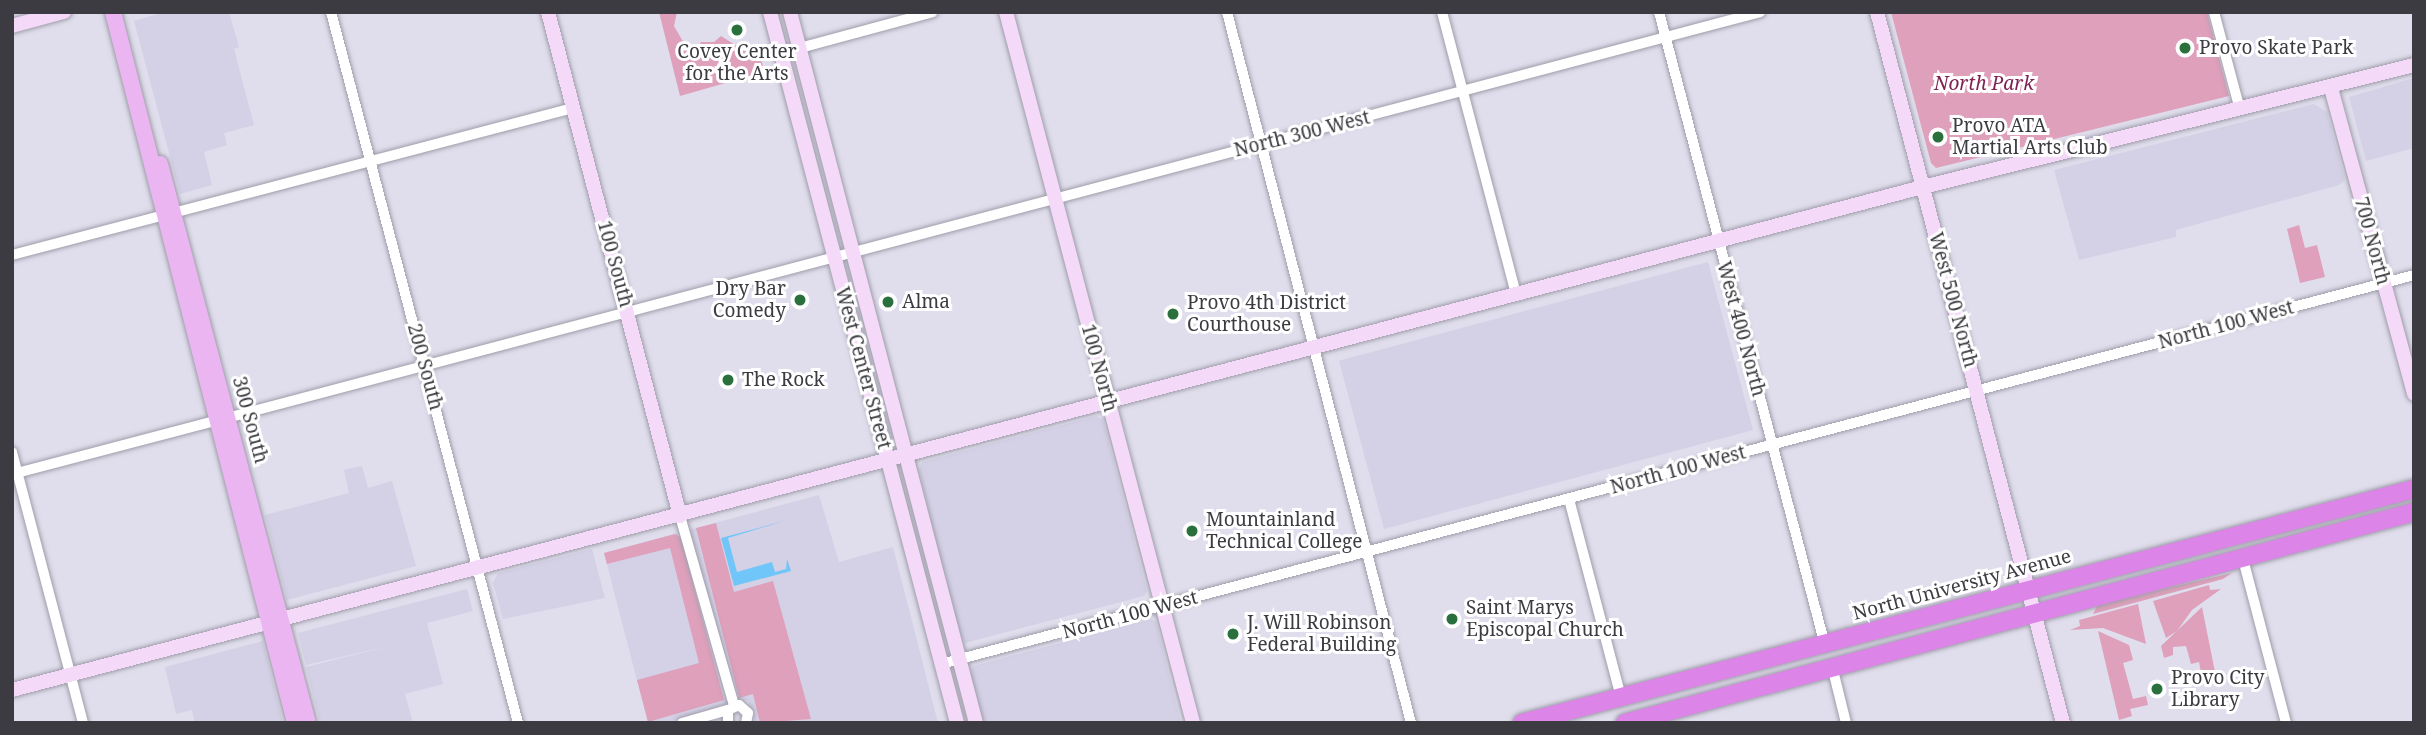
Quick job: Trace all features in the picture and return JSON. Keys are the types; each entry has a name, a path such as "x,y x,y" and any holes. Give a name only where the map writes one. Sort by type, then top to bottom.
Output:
{"highway":[{"name":"North University Avenue","path":"1522,723 1825,645 2028,588 2414,489"},
{"path":"1627,722 2414,512"}],"main road":[{"path":"12,26 64,12"},
{"name":"300 South","path":"113,12 145,130 158,155 167,214 221,419 275,621 308,723"},
{"name":"100 South","path":"548,12 680,516"},
{"name":"West Center Street","path":"769,12 906,454 976,723"},
{"name":"West Center Street","path":"790,12 887,459 957,723"},
{"name":"100 North","path":"1006,12 1192,723"},
{"name":"West 500 North","path":"1877,12 2063,723"},
{"path":"12,690 1923,187 2331,88 2414,65"},
{"name":"700 North","path":"2331,88 2414,394"},
{"name":"300 South","path":"275,621 295,723"}],"street":[{"name":"200 South","path":"331,12 518,723"},
{"path":"780,53 933,12"},
{"path":"1227,12 1312,349 1411,723"},
{"path":"1442,12 1465,91 1516,295"},
{"name":"West 400 North","path":"1659,12 1825,645"},
{"name":"North 300 West","path":"15,474 1760,12"},
{"path":"2214,12 2240,110"},
{"path":"12,256 573,108"},
{"name":"North 100 West","path":"941,664 2414,275"},
{"path":"12,452 15,474 83,723"},
{"path":"1569,499 1621,697"},
{"path":"680,516 731,708 729,723"},
{"path":"2243,559 2286,723"},
{"path":"1832,666 1846,723"},
{"path":"682,723 731,708 746,709 746,723"}],"shaded area":[{"path":"165,12 229,12 239,47 234,49 254,125 224,133 227,145 204,152 212,185 180,194 134,21"},
{"path":"2414,78 2414,148 2366,161 2349,97"},
{"path":"2314,104 2327,112 2345,180 2339,185 2176,230 2176,237 2079,260 2054,170"},
{"path":"1708,262 1753,430 1384,529 1339,361"},
{"path":"1096,416 1103,420 1147,591 1144,596 965,643 960,638 938,551 919,469 922,462"},
{"path":"362,466 368,488 392,481 416,566 287,600 265,515 349,493 344,470"},
{"path":"819,495 839,562 893,547 938,723 755,723 748,700 665,723 648,723 604,553"},
{"path":"592,549 605,598 503,619 493,583 498,573"},
{"path":"467,589 473,611 427,623 443,684 405,694 413,723 320,723 306,667 393,645 306,665 298,633"},
{"path":"1151,619 1156,622 1181,723 981,723 969,674 973,666"},
{"path":"263,641 283,723 195,723 192,710 176,714 165,667"}],"green space":[{"path":"659,12 677,12 674,26 688,50 695,53 701,42 714,42 721,36 762,62 764,72 680,96"},
{"name":"North Park","path":"1891,12 2207,12 2229,96 1936,168 1931,163"},
{"path":"2299,225 2305,248 2317,245 2325,277 2300,283 2287,229"},
{"path":"716,523 734,592 773,581 811,719 760,723 753,694 739,698 696,528"},
{"path":"675,534 681,538 724,700 648,722 637,680 699,663 670,548 607,564 604,553"},
{"path":"2232,573 2223,579 2093,614 2098,604"},
{"path":"2209,585 2210,590 2221,589 2192,610 2177,631 2166,638 2153,601"},
{"path":"2138,604 2146,644 2103,628 2070,630 2080,626 2079,620"},
{"path":"2202,607 2216,677 2209,679 2202,678 2199,662 2191,664 2186,646 2173,647 2173,655 2164,658 2161,646"},
{"path":"2098,631 2129,645 2133,660 2123,663 2133,699 2146,696 2148,705 2130,709 2132,716 2119,720"}],"water":[{"path":"784,521 728,538 737,572 772,562 775,572 786,569 787,559 791,571 734,586 721,538"}],"place":[{"name":"Covey Center for the Arts","path":"737,30"},
{"name":"Provo Skate Park","path":"2185,48"},
{"name":"Provo ATA Martial Arts Club","path":"1938,137"},
{"name":"Dry Bar Comedy","path":"800,300"},
{"name":"Alma","path":"888,302"},
{"name":"Provo 4th District Courthouse","path":"1173,314"},
{"name":"The Rock","path":"728,380"},
{"name":"Mountainland Technical College","path":"1192,531"},
{"name":"Saint Marys Episcopal Church","path":"1452,619"},
{"name":"J. Will Robinson Federal Building","path":"1233,634"},
{"name":"Provo City Library","path":"2157,689"}]}
